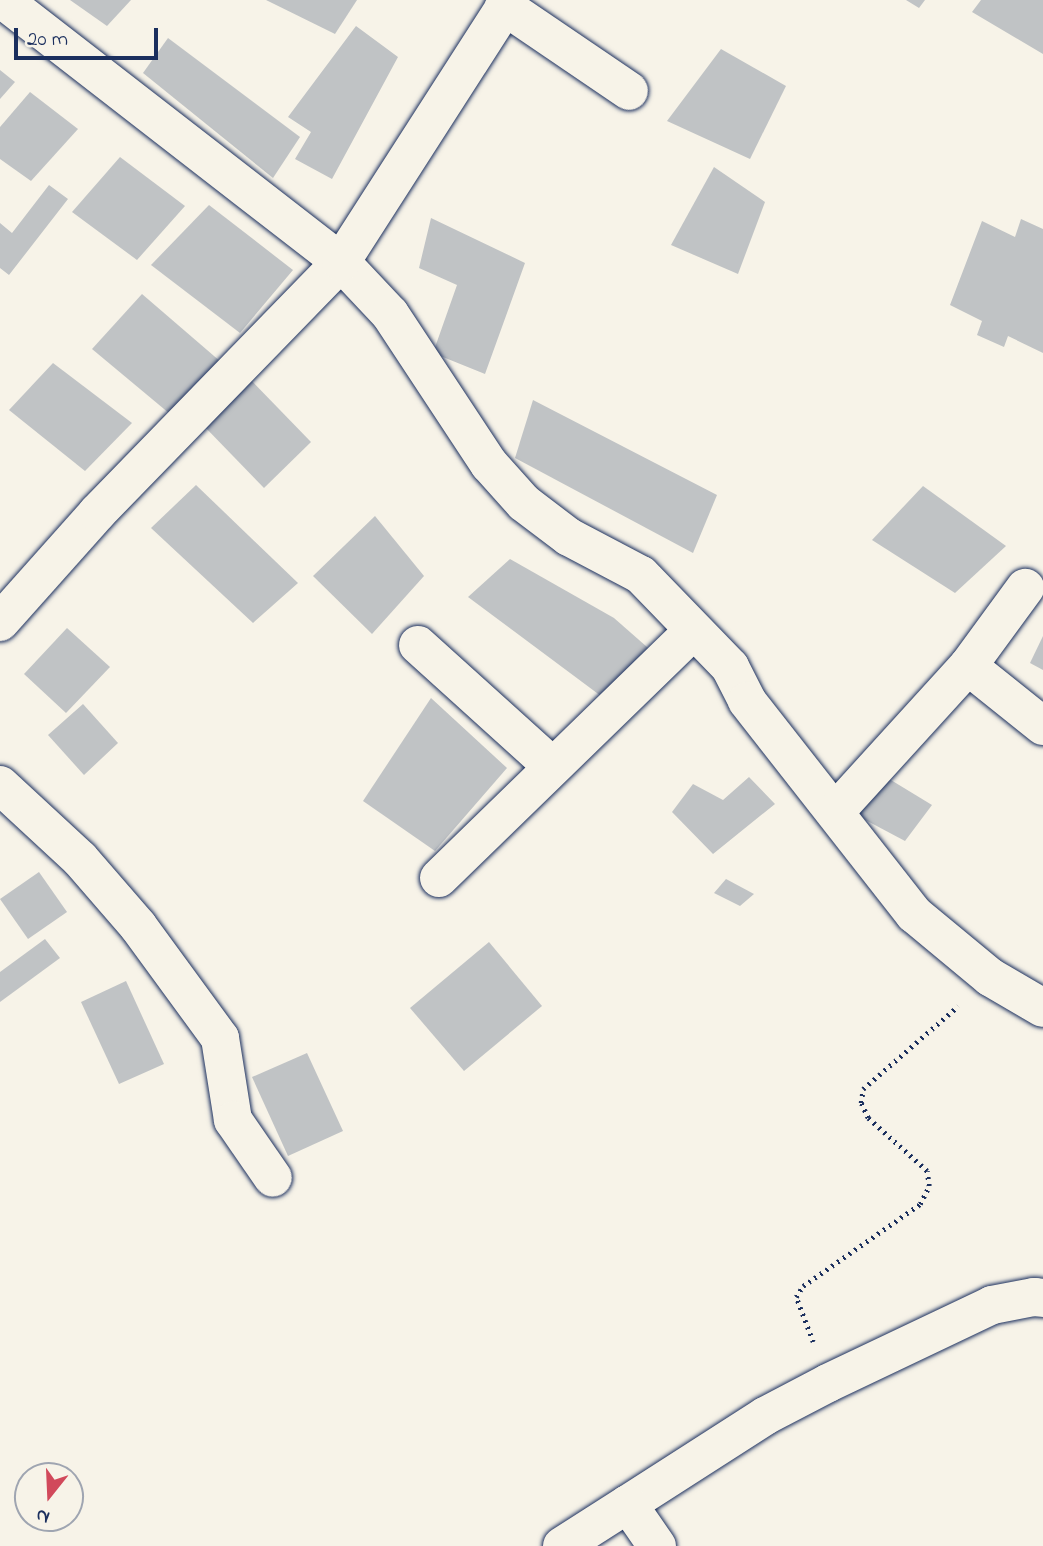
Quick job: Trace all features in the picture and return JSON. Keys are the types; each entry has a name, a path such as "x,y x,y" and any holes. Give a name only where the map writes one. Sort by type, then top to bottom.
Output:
{"street":[{"path":"3,0 341,261 390,314 489,464 524,503 569,537 641,575 692,631 730,667 747,701 914,914 990,977 1043,1008"},
{"path":"0,622 97,513 341,261 507,3 629,91"},
{"path":"835,812 968,666 1025,588"},
{"path":"439,878 692,631"},
{"path":"418,645 552,766"},
{"path":"968,666 1043,726"},
{"path":"0,785 80,859 138,926 220,1038 233,1121 273,1178"},
{"path":"562,1546 765,1416 828,1383 992,1305 1034,1297 1043,1298"},
{"path":"628,1504 657,1546"}],"path":[{"path":"828,1383 796,1297 803,1286 920,1204 929,1186 927,1171 868,1118 861,1103 863,1089 990,977"}],"building":[{"path":"70,0 131,0 107,26"},
{"path":"266,0 357,0 335,34"},
{"path":"906,0 925,0 919,8"},
{"path":"981,0 1043,0 1043,54 972,12"},
{"path":"356,26 398,57 332,179 295,159 311,132 288,117"},
{"path":"168,38 300,137 273,178 143,73"},
{"path":"721,49 786,86 750,159 667,121"},
{"path":"0,70 15,82 0,99"},
{"path":"30,92 78,129 31,181 0,159 0,127"},
{"path":"120,157 185,206 137,260 72,212"},
{"path":"714,167 765,202 738,274 671,245"},
{"path":"49,185 68,199 9,275 0,268 0,223 12,233"},
{"path":"209,205 293,270 240,333 151,265"},
{"path":"431,218 525,263 485,374 433,353 457,285 419,268"},
{"path":"1021,219 1043,229 1043,353 1008,336 1004,347 977,335 982,321 950,305 982,221 1015,237"},
{"path":"142,294 221,362 170,414 92,349"},
{"path":"53,363 132,423 85,471 9,410"},
{"path":"249,378 311,442 264,488 202,424"},
{"path":"533,400 717,495 693,553 515,458"},
{"path":"196,485 298,583 253,623 151,528"},
{"path":"923,486 1006,546 955,593 872,540"},
{"path":"375,516 424,576 372,634 313,576"},
{"path":"510,559 614,618 655,654 609,702 468,597"},
{"path":"67,628 110,667 66,713 24,674"},
{"path":"1043,636 1043,670 1030,663"},
{"path":"431,698 507,768 435,851 363,801"},
{"path":"83,704 118,743 84,775 48,735"},
{"path":"881,774 932,805 905,841 856,815"},
{"path":"749,777 775,804 713,854 672,812 693,784 723,800"},
{"path":"39,872 67,912 28,939 0,899"},
{"path":"726,879 754,894 740,906 714,893"},
{"path":"45,939 60,958 0,1002 0,972"},
{"path":"489,942 542,1006 464,1071 410,1008"},
{"path":"126,981 164,1064 119,1084 81,1002"},
{"path":"307,1053 343,1131 288,1156 252,1077"}]}
